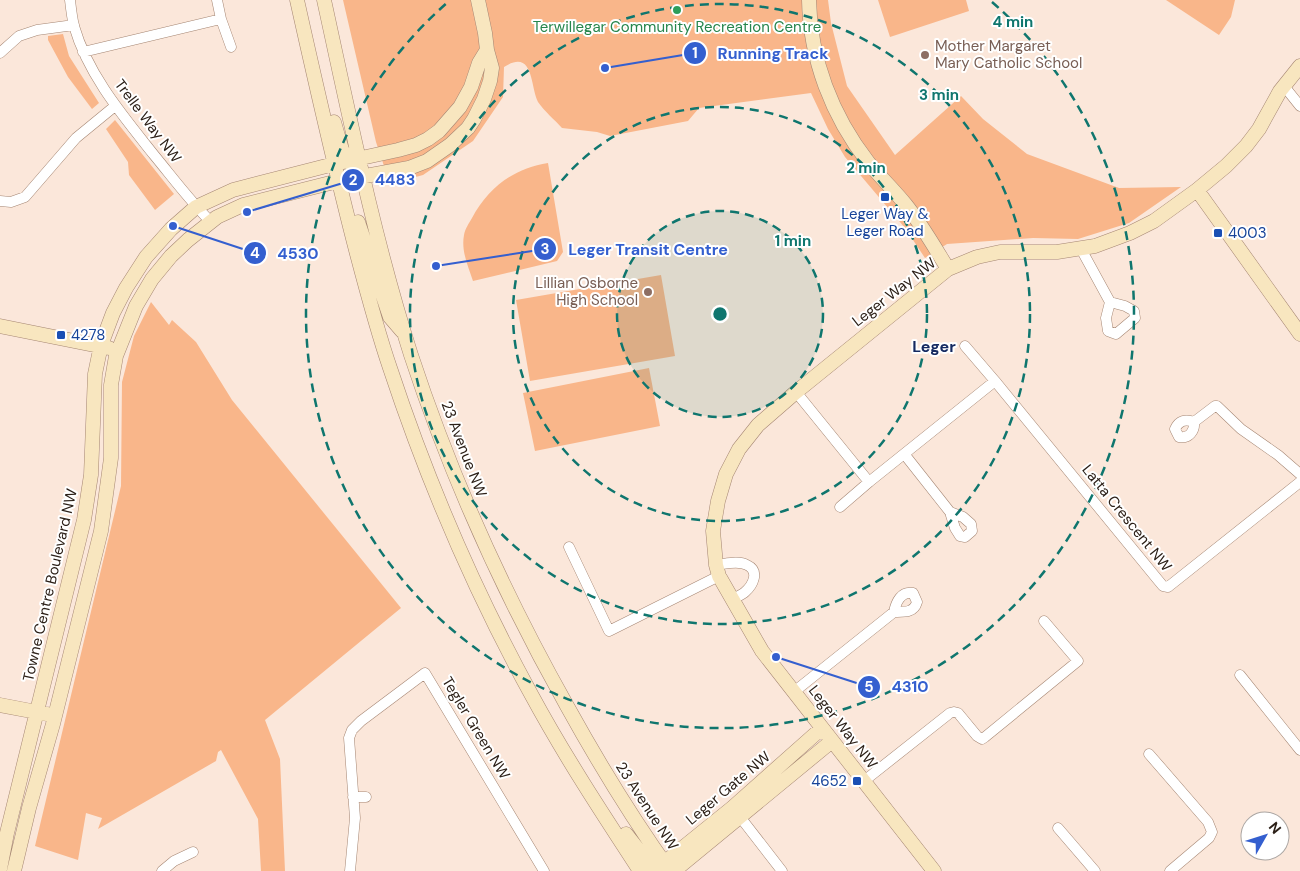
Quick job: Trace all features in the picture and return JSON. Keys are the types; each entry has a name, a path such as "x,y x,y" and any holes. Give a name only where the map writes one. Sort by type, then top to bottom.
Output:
{"street":[{"name":"Trelle Way NW","path":"70,0 74,25 83,52 115,106 196,207 211,222"},
{"path":"217,0 221,19 231,47"},
{"path":"298,0 342,150 354,161"},
{"path":"298,0 334,164 390,317 405,334"},
{"name":"23 Avenue NW","path":"324,0 354,161 363,177 405,334 446,453 481,537 519,619 587,743 662,870"},
{"path":"14,871 101,531 111,458 111,385 118,351 136,306 152,279 180,247 217,217 243,205 341,181 409,168 427,161 450,145 468,128 484,99 490,81 492,68 486,50 485,34 478,0"},
{"path":"809,0 810,22 817,59 826,90 839,118 870,164 912,214 948,269"},
{"path":"83,52 221,19"},
{"path":"0,52 20,36 37,30 74,25"},
{"name":"Towne Centre Boulevard NW","path":"0,869 4,832 38,712 84,520 91,475 95,374 101,345 114,313 138,267 166,235 196,207 234,190 416,145 439,131 460,107 471,87 479,63 486,50"},
{"name":"Leger Way NW","path":"934,871 762,650 732,600 718,571 713,531 718,500 726,474 739,449 758,424 948,269 977,257 1000,252 1057,252 1081,249 1113,240 1143,227 1165,213 1197,190 1226,166 1246,146 1259,129 1284,86 1300,66"},
{"path":"1284,86 1300,106"},
{"path":"0,201 11,202 25,197 76,138 115,106"},
{"path":"341,181 374,317 389,366 423,462 478,589 530,694 604,817 640,871"},
{"path":"1197,190 1300,334"},
{"path":"1081,249 1110,302"},
{"path":"0,326 101,345 118,351"},
{"name":"Latta Crescent NW","path":"966,346 1164,586 1168,587 1174,584 1300,482"},
{"path":"840,507 995,381"},
{"path":"796,392 870,482"},
{"path":"1194,422 1217,406 1242,429 1278,455 1300,474"},
{"path":"905,455 950,512"},
{"path":"569,547 609,631 735,562 746,564 752,568 754,579 744,593 732,600"},
{"path":"795,691 894,612"},
{"path":"864,781 950,713 958,713 977,736 982,739 1078,661 1044,621"},
{"name":"Tegler Green NW","path":"350,871 355,818 349,747 349,738 352,730 361,721 425,673 544,871"},
{"path":"1240,675 1300,750"},
{"path":"0,705 55,716"},
{"name":"Leger Gate NW","path":"736,813 822,728"},
{"name":"Leger Gate NW","path":"662,870 832,741"},
{"path":"563,749 595,789 626,835 662,870"},
{"path":"1149,754 1208,822 1212,832 1208,838 1170,871"},
{"path":"353,797 366,797"},
{"path":"736,813 782,871"},
{"path":"1058,828 1095,871"},
{"path":"4,832 22,837"},
{"path":"162,871 174,861 193,852"}],"shaded area":[{"path":"343,0 828,0 831,23 847,86 895,155 961,96 983,119 1027,154 1119,188 1181,187 1129,223 1078,239 1033,238 947,244 925,258 905,228 845,157 828,129 811,93 699,108 688,121 610,136 597,132 562,128 538,102 529,71 521,62 514,62 504,67 503,97 473,141 423,175 390,184 376,142"},
{"path":"878,0 966,0 969,11 890,37"},
{"path":"1166,0 1235,0 1231,17 1219,35"},
{"path":"63,34 69,56 99,103 92,109 68,77 48,40 48,36"},
{"path":"115,120 174,194 155,210 129,175 128,162 106,129"},
{"path":"548,163 563,252 557,261 473,281 463,241 466,228 478,207 503,181 524,169"},
{"path":"661,275 675,356 530,381 516,300"},
{"path":"151,302 169,325 172,320 196,342 232,400 401,608 265,720 280,759 285,871 261,871 258,819 221,750 218,752 216,761 98,829 102,818 86,813 78,860 35,846 121,486 122,382 134,336"},
{"path":"649,368 660,426 535,451 523,393"}],"place":[{"name":"Terwillegar Community Recreation Centre","path":"677,10"},
{"name":"Mother Margaret Mary Catholic School","path":"925,55"},
{"name":"Running Track","path":"605,68"},
{"name":"Leger Way & Leger Road","path":"885,197"},
{"name":"4483","path":"247,212"},
{"name":"4530","path":"173,226"},
{"name":"4003","path":"1218,233"},
{"name":"Leger Transit Centre","path":"436,266"},
{"name":"Lillian Osborne High School","path":"648,292"},
{"name":"4278","path":"61,335"},
{"name":"4310","path":"776,657"},
{"name":"4652","path":"857,781"}],"district":[{"name":"Leger","path":"934,346"}]}
